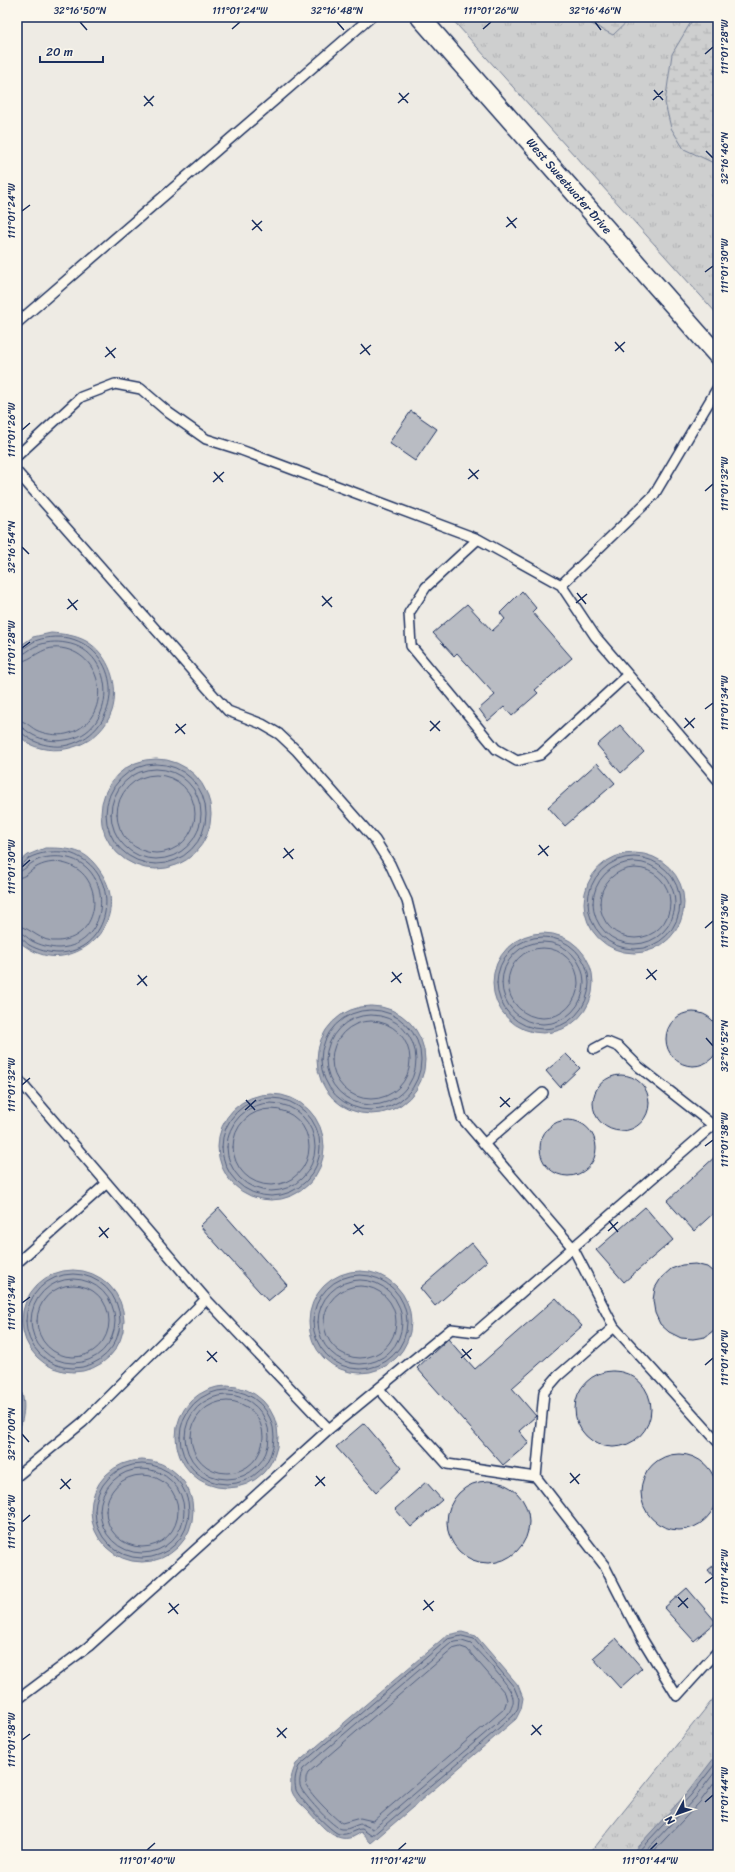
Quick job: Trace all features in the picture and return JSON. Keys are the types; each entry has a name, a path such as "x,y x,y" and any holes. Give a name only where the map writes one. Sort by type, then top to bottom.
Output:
{"street":[{"name":"West Sweetwater Drive","path":"420,17 718,356"}],"lane":[{"path":"17,322 371,17"},
{"path":"17,456 81,397 115,384 141,389 169,413 206,439 241,450 478,539 561,585 595,636 718,780"},
{"path":"561,585 654,495 718,387"},
{"path":"17,472 228,711 262,724 279,734 297,751 375,840 390,864 407,901 462,1118 573,1248 614,1327 718,1442"},
{"path":"478,539 426,587 409,613 412,646 496,749 517,761 540,755 627,675"},
{"path":"17,1700 89,1646 329,1430 451,1329 476,1332 716,1124 639,1067 619,1047 606,1042 594,1048"},
{"path":"17,1078 206,1299 329,1430"},
{"path":"484,1144 543,1093"},
{"path":"17,1263 107,1183"},
{"path":"17,1476 83,1422 206,1299"},
{"path":"614,1327 558,1376 544,1392 536,1477 604,1565 641,1637 677,1696 718,1652"},
{"path":"379,1389 447,1464 536,1477"}],"green space":[{"path":"450,17 718,17 718,315"},
{"path":"578,17 632,17 613,35"},
{"path":"694,17 718,17 718,62 713,73 718,76 718,165 684,149 671,128 665,103 672,54"},
{"path":"718,1693 718,1855 586,1855 595,1847"}],"water":[{"path":"51,633 78,637 94,647 101,654 111,672 115,691 112,711 107,723 99,732 78,746 54,750 29,744 17,734 17,648 33,637"},
{"path":"156,759 177,764 195,775 206,793 211,814 206,835 195,853 177,864 156,869 135,864 117,853 106,835 101,814 106,793 117,775 135,764"},
{"path":"45,848 59,848 81,853 96,865 108,887 110,912 106,924 91,943 80,950 67,955 47,956 40,954 17,940 17,864 28,855"},
{"path":"634,853 653,856 670,867 681,884 684,903 681,922 670,939 653,950 634,953 615,950 598,939 587,922 584,903 587,884 598,867 615,856"},
{"path":"543,933 562,936 579,947 590,964 593,983 590,1002 579,1019 562,1030 543,1033 524,1030 507,1019 496,1002 493,983 496,964 507,947 524,936"},
{"path":"371,1006 392,1010 409,1022 421,1039 425,1060 421,1081 409,1098 392,1110 371,1114 350,1110 333,1098 321,1081 317,1060 321,1039 333,1022 350,1010"},
{"path":"271,1094 291,1098 309,1109 320,1127 324,1147 320,1167 309,1185 291,1196 271,1200 251,1196 233,1185 222,1167 218,1147 222,1127 233,1109 251,1098"},
{"path":"73,1270 92,1274 109,1285 120,1302 124,1321 120,1340 109,1357 92,1368 73,1372 54,1368 37,1357 26,1340 22,1321 26,1302 37,1285 54,1274"},
{"path":"360,1271 379,1275 396,1286 407,1303 411,1322 407,1341 396,1358 379,1369 360,1373 341,1369 324,1358 313,1341 309,1322 313,1303 324,1286 341,1275"},
{"path":"17,1384 23,1396 24,1409 22,1422 17,1435"},
{"path":"227,1386 246,1390 263,1401 274,1418 278,1437 274,1456 263,1473 246,1484 227,1488 208,1484 191,1473 180,1456 176,1437 180,1418 191,1401 208,1390"},
{"path":"142,1460 162,1464 178,1475 189,1491 193,1511 189,1531 178,1547 162,1558 142,1562 122,1558 106,1547 95,1531 91,1511 95,1491 106,1475 122,1464"},
{"path":"462,1632 476,1636 518,1685 523,1698 521,1709 516,1719 371,1843 361,1832 353,1837 345,1838 332,1834 319,1823 293,1794 291,1782 296,1764 447,1635"},
{"path":"718,1753 718,1855 630,1855 688,1792"}],"building":[{"path":"411,411 437,429 415,461 389,443"},
{"path":"522,591 536,608 532,612 572,658 535,690 538,693 512,716 504,707 488,721 479,709 495,695 457,653 454,656 433,633 467,604 492,631 505,619 500,613"},
{"path":"620,725 644,752 621,773 597,745"},
{"path":"597,763 615,783 565,826 548,807"},
{"path":"688,1012 698,1012 708,1016 716,1024 720,1034 720,1044 716,1054 708,1062 698,1066 688,1066 678,1062 670,1054 666,1044 666,1034 670,1024 678,1016"},
{"path":"566,1054 580,1068 560,1087 546,1071"},
{"path":"621,1075 636,1080 644,1088 649,1103 644,1118 636,1126 621,1131 606,1126 598,1118 593,1103 598,1088 606,1080"},
{"path":"568,1120 583,1125 591,1133 596,1148 591,1163 583,1171 568,1176 553,1171 545,1163 540,1148 545,1133 553,1125"},
{"path":"718,1154 718,1209 694,1231 667,1201"},
{"path":"645,1207 673,1240 624,1282 596,1250"},
{"path":"219,1208 287,1285 268,1301 200,1226"},
{"path":"472,1243 487,1261 435,1306 420,1288"},
{"path":"695,1264 707,1267 718,1276 718,1327 705,1337 693,1339 681,1338 669,1332 660,1324 655,1313 653,1300 655,1288 661,1278 671,1269 682,1265"},
{"path":"556,1298 582,1326 512,1388 536,1416 519,1431 529,1443 503,1465 417,1368 448,1339 475,1369"},
{"path":"613,1371 627,1374 640,1382 648,1395 651,1409 648,1423 640,1436 627,1444 613,1447 599,1444 586,1436 578,1423 575,1409 578,1395 586,1382 599,1374"},
{"path":"364,1423 402,1468 376,1492 336,1447"},
{"path":"679,1454 693,1457 706,1465 714,1478 717,1492 714,1506 706,1519 693,1527 679,1530 665,1527 652,1519 644,1506 641,1492 644,1478 652,1465 665,1457"},
{"path":"488,1481 504,1484 517,1493 526,1506 529,1522 526,1538 517,1551 504,1560 488,1563 472,1560 459,1551 450,1538 447,1522 450,1506 459,1493 472,1484"},
{"path":"426,1482 442,1500 411,1527 395,1509"},
{"path":"718,1562 718,1582 708,1570"},
{"path":"687,1588 716,1622 694,1641 664,1608"},
{"path":"616,1638 642,1668 620,1688 593,1658"}]}
